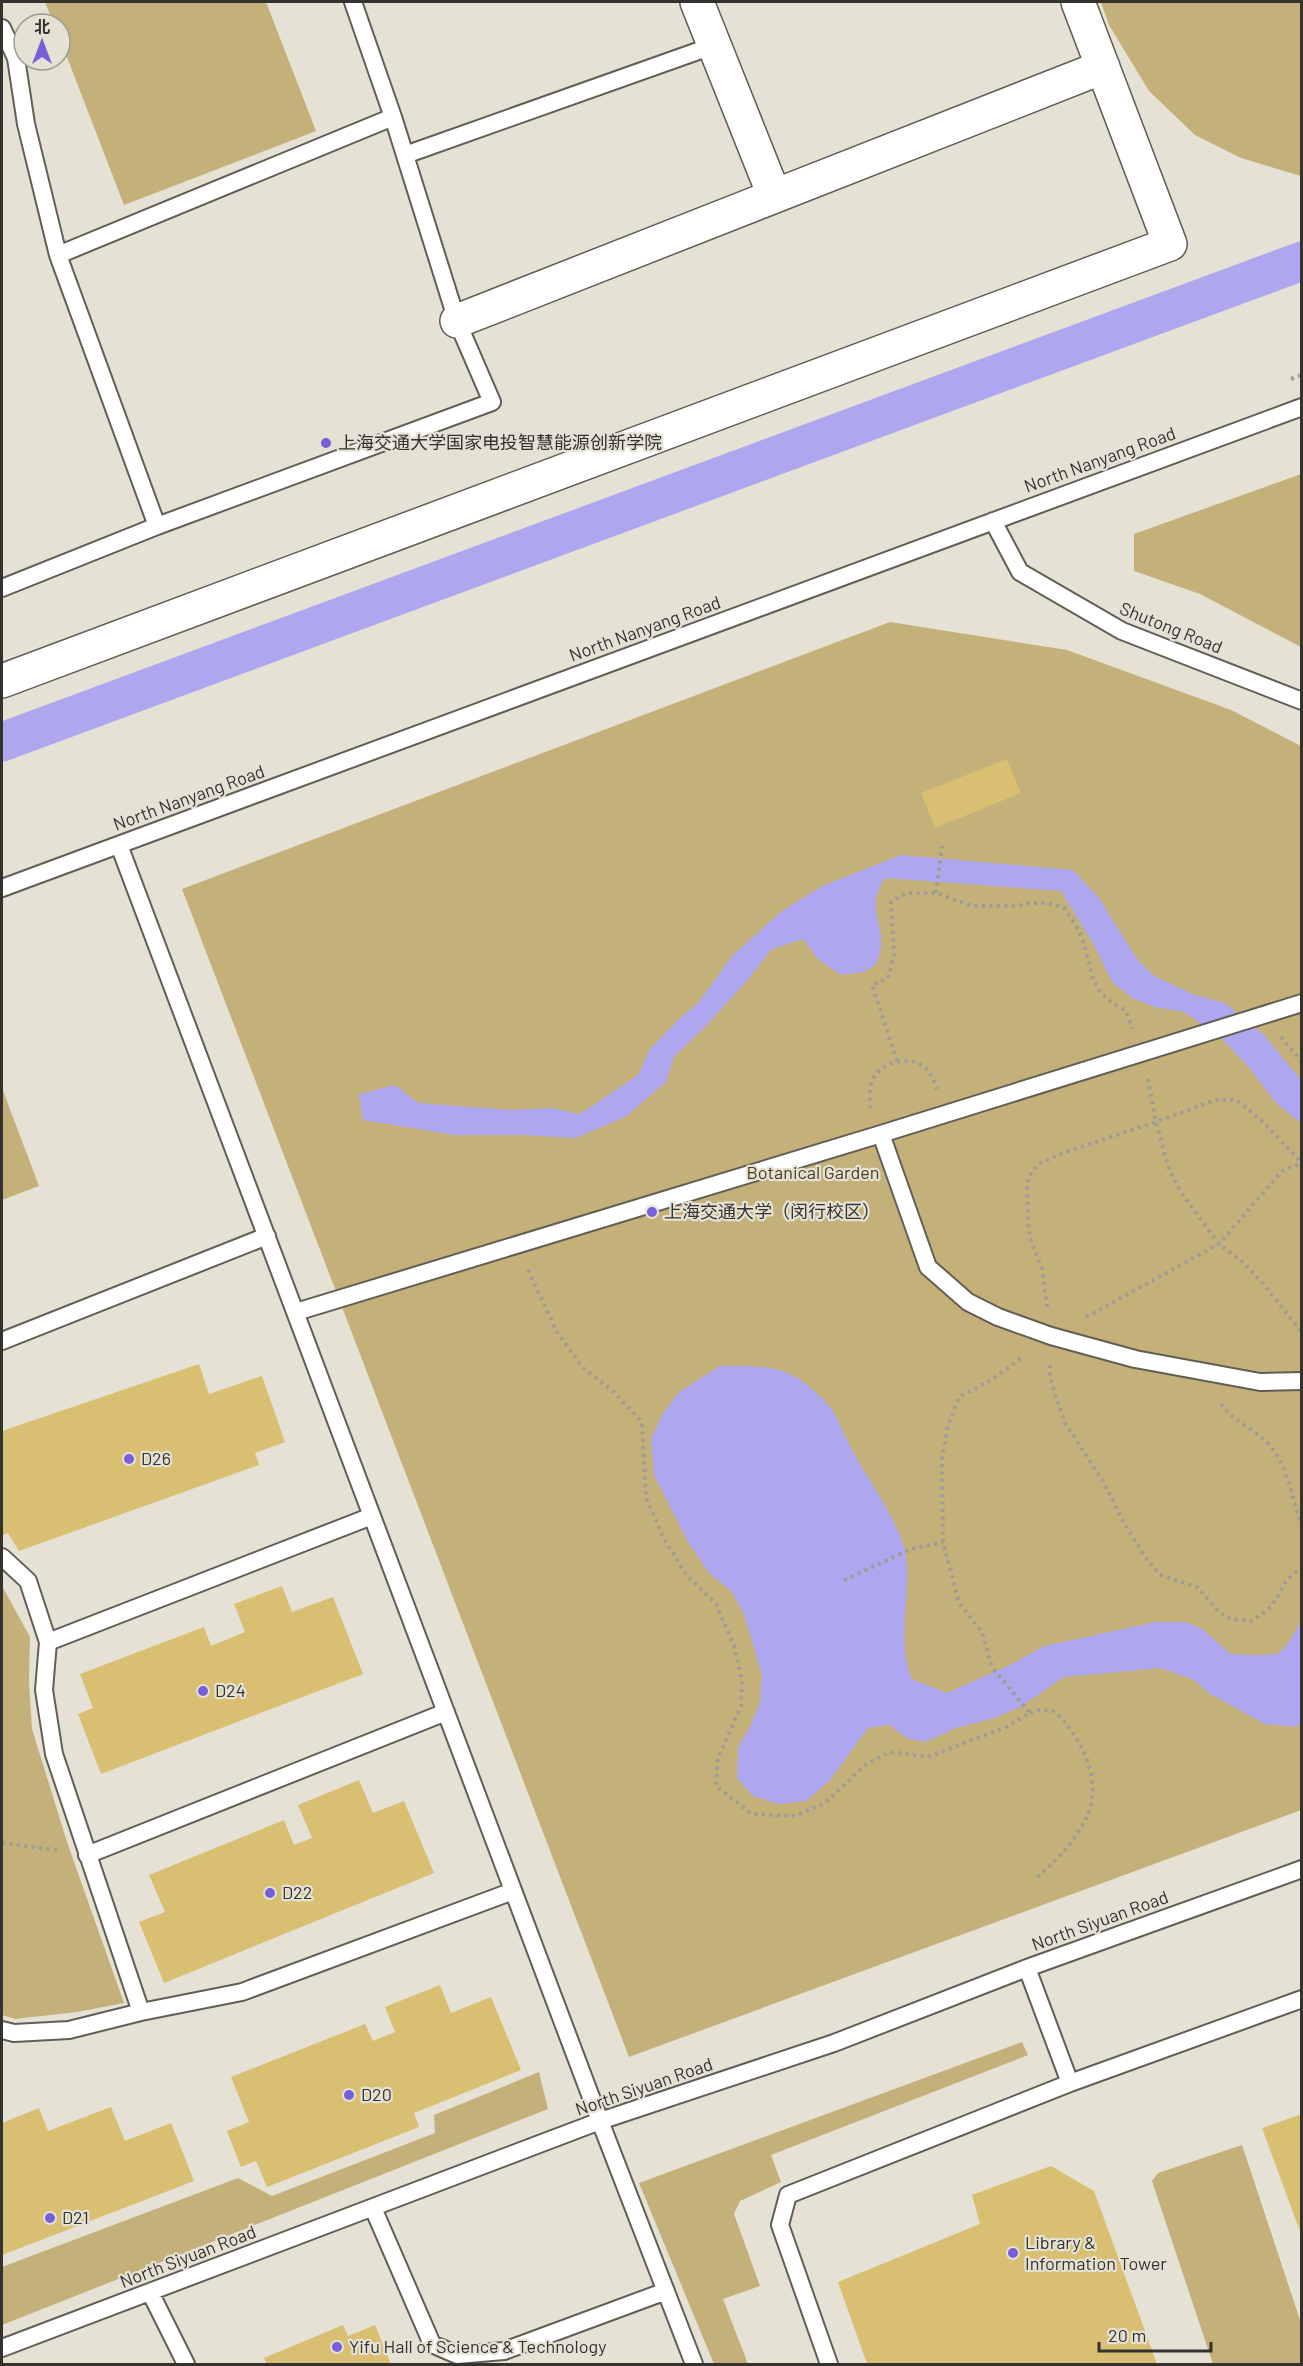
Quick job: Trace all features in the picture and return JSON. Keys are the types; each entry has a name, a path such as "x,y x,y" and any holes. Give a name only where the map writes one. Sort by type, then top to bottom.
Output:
{"street":[{"path":"697,2 774,195"},
{"path":"2,681 1170,244 1078,2"},
{"path":"457,321 1103,67"}],"lane":[{"path":"2,588 157,526 492,402 457,321 393,117 353,2"},
{"path":"2,28 16,58 26,124 58,255 157,526"},
{"path":"405,155 715,45"},
{"path":"58,255 393,117"},
{"name":"North Nanyang Road","path":"2,888 1302,406"},
{"name":"Shutong Road","path":"993,521 1020,572 1030,578 1122,631 1302,701"},
{"path":"119,844 600,2121 694,2364"},
{"path":"296,1312 1302,1003"},
{"path":"881,1134 928,1267 968,1302 998,1317 1051,1336 1135,1359 1260,1382 1302,1381"},
{"path":"2,1341 267,1236"},
{"path":"48,1642 372,1516"},
{"path":"2,1557 27,1581 48,1642 44,1690 54,1754 141,2012"},
{"path":"87,1855 446,1712"},
{"name":"North Siyuan Road","path":"2,2348 600,2121 834,2043 1027,1968 1302,1869"},
{"path":"2,2030 14,2033 69,2030 141,2012 242,1992 513,1891"},
{"path":"1027,1968 1070,2083"},
{"path":"830,2364 780,2225 788,2195 1070,2083 1302,1999"},
{"path":"373,2208 432,2344 457,2355 504,2351 666,2291"},
{"path":"150,2292 186,2364"}],"path":[{"path":"936,893 942,846"},
{"path":"897,1061 872,985 888,978 894,955 891,902 906,893 936,893 972,906 1047,903 1064,908 1080,934 1094,984 1112,1004 1125,1011 1143,1052 1156,1122 1168,1166 1180,1191 1220,1244 1258,1278 1302,1333"},
{"path":"881,1134 870,1107 871,1083 883,1067 897,1061 912,1061 926,1068 941,1097 945,1114"},
{"path":"1030,1713 994,1669 982,1632 959,1603 943,1542 942,1458 948,1425 959,1397 991,1380 1051,1336 1220,1244 1282,1171 1302,1163 1264,1123 1237,1100 1215,1100 1063,1153 1038,1164 1030,1174 1027,1185 1030,1238 1042,1269 1051,1336 1050,1378 1065,1423 1103,1481 1124,1523 1160,1575 1197,1587 1219,1612 1231,1619 1252,1621 1272,1606 1286,1581 1302,1567"},
{"path":"508,1246 531,1273 557,1332 583,1368 613,1391 642,1422 646,1498 663,1539 687,1576 716,1604 734,1646 742,1680 741,1706 718,1758 716,1786 752,1814 795,1816 825,1803 865,1765 890,1752 928,1756 1006,1727 1030,1713 1039,1710 1053,1711 1072,1730 1088,1765 1092,1796 1089,1811 1075,1835 1050,1866 1037,1877"},
{"path":"1213,1373 1214,1394 1224,1408 1271,1446 1289,1481 1302,1526"},
{"path":"844,1580 911,1549 943,1542"},
{"path":"2,1844 87,1855"}],"green space":[{"path":"45,2 266,2 316,131 124,205 72,70 72,12 49,12"},
{"path":"1101,2 1301,2 1301,176 1241,158 1195,135 1149,91 1109,25"},
{"path":"1301,474 1301,647 1200,594 1134,571 1134,534"},
{"name":"Botanical Garden","path":"890,622 1067,650 1231,710 1301,746 1301,1810 629,2057 182,889"},
{"path":"2,1088 39,1186 2,1200"},
{"path":"2,1586 30,1637 29,1682 32,1729 68,1845 124,2003 77,2012 15,2019 2,2015"},
{"path":"1022,2042 1028,2055 771,2155 781,2182 740,2201 734,2214 760,2286 723,2299 748,2364 714,2364 639,2183"},
{"path":"539,2072 548,2109 2,2325 2,2267 238,2178 272,2196 435,2133 434,2115"},
{"path":"1242,2145 1301,2323 1301,2364 1213,2364 1152,2181 1158,2173"}],"shaded area":[{"path":"901,855 1073,870 1099,898 1137,959 1154,976 1195,995 1225,1003 1264,1035 1301,1080 1302,1124 1276,1103 1247,1065 1220,1037 1184,1012 1154,1007 1132,998 1112,982 1095,947 1061,891 885,878 876,897 876,912 881,935 881,950 877,964 863,972 841,975 818,959 803,939 772,949 746,982 674,1057 666,1082 625,1117 576,1138 455,1135 363,1120 359,1094 395,1085 418,1103 509,1110 551,1108 580,1114 638,1075 650,1049 698,1003 732,956 782,911 822,886"},
{"path":"720,1366 759,1367 787,1373 809,1386 833,1412 851,1448 891,1516 903,1544 907,1572 905,1650 912,1679 947,1693 1012,1664 1044,1646 1156,1622 1186,1622 1202,1629 1231,1654 1278,1654 1289,1642 1301,1621 1301,1723 1295,1727 1265,1724 1210,1694 1194,1680 1160,1668 1064,1677 1020,1707 994,1718 956,1728 925,1742 906,1738 890,1725 868,1728 830,1780 806,1801 778,1804 753,1796 737,1778 738,1747 760,1703 762,1674 744,1615 732,1592 709,1573 688,1542 654,1475 651,1439 662,1415 679,1392"}],"building":[{"path":"1007,759 1021,793 935,828 921,793"},
{"name":"D26","path":"199,1364 209,1394 262,1376 285,1442 255,1453 259,1465 19,1551 8,1533 2,1535 2,1431"},
{"name":"D24","path":"282,1586 292,1612 333,1597 363,1674 101,1774 78,1714 93,1708 80,1674 204,1627 211,1646 245,1632 234,1604"},
{"name":"D22","path":"359,1780 373,1813 404,1801 434,1873 164,1983 139,1922 165,1912 149,1875 284,1820 294,1845 312,1838 298,1805"},
{"name":"D20","path":"440,1985 451,2013 491,1997 521,2070 414,2113 419,2127 267,2187 256,2161 241,2167 227,2131 249,2122 231,2077 365,2024 373,2041 395,2032 385,2007"},
{"name":"D21","path":"111,2107 125,2141 171,2123 194,2181 2,2255 2,2123 39,2108 48,2131"},
{"path":"1302,2114 1302,2233 1301,2234 1262,2128"},
{"name":"Library & Information Tower","path":"1051,2166 1094,2191 1157,2364 867,2364 838,2282 980,2224 972,2195"},
{"name":"Yifu Hall of Science & Technology","path":"343,2325 348,2336 375,2325 391,2364 267,2364 264,2358"}],"waterway":[{"path":"2,742 1302,261"}],"place":[{"name":"上海交通大学国家电投智慧能源创新学院","path":"326,443"},
{"name":"上海交通大学（闵行校区）","path":"652,1212"},
{"name":"D26","path":"129,1459"},
{"name":"D24","path":"203,1691"},
{"name":"D22","path":"270,1893"},
{"name":"D20","path":"349,2095"},
{"name":"D21","path":"50,2218"},
{"name":"Library & Information Tower","path":"1013,2253"},
{"name":"Yifu Hall of Science & Technology","path":"337,2347"}]}
